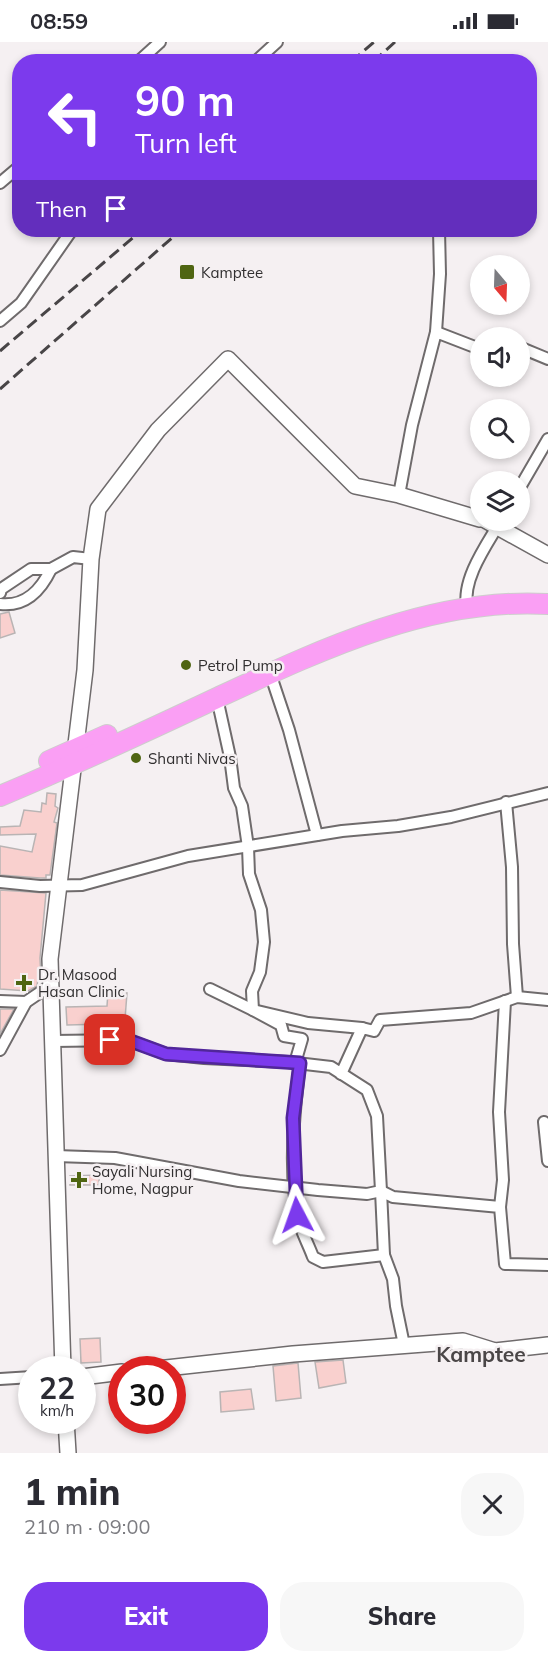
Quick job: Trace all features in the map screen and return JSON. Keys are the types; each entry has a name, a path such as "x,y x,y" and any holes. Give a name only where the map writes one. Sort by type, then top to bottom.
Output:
{"highway":[{"path":"0,796 187,705 380,628 490,594 548,594"},
{"path":"225,690 374,619 466,603 548,604"},
{"path":"0,783 74,758"}],"street":[{"path":"147,54 160,42"},
{"path":"264,54 277,42"},
{"path":"0,183 12,173"},
{"path":"0,321 21,303 67,237"},
{"path":"399,495 412,425 436,332 440,237"},
{"path":"436,332 470,345"},
{"path":"530,352 548,359"},
{"path":"63,1356 50,959 85,670 91,559 98,509 158,430 228,359 355,486 399,495 470,516"},
{"path":"529,471 548,439"},
{"path":"466,603 472,574 491,531"},
{"path":"508,531 548,555"},
{"path":"0,593 1,589 12,580 31,569 51,569 73,557 91,559"},
{"path":"0,604 12,605 33,596 44,585 51,569"},
{"path":"270,673 290,730 317,835"},
{"path":"225,690 234,788 242,806 249,874 261,910 264,942 260,972 252,991 253,1010"},
{"path":"0,882 59,886 81,885 188,856 317,835 398,826 451,817 548,793"},
{"path":"506,802 512,867 512,935 517,997"},
{"path":"0,1050 26,1002 51,986"},
{"path":"210,989 281,1024 284,1036 302,1040 297,1063 293,1118 295,1187 297,1215 313,1257 323,1262 384,1255"},
{"path":"253,1010 308,1023 374,1031 380,1020 471,1013 517,997 548,1000"},
{"path":"0,1001 26,1002"},
{"path":"505,1001 499,1112 503,1180 500,1207 505,1264 548,1264"},
{"path":"341,1074 362,1028"},
{"path":"52,1041 128,1040 166,1054 332,1067 367,1090 376,1116 384,1255 393,1279 404,1345"},
{"path":"544,1122 548,1161"},
{"path":"56,1156 115,1158 227,1179 367,1194 381,1191 393,1197 500,1207"},
{"path":"186,1366 303,1353 463,1341 495,1351 548,1345"},
{"path":"0,1379 18,1378"},
{"path":"67,1434 68,1453"}],"building":[{"path":"9,612 15,633 0,638 0,614"},
{"path":"47,793 56,794 55,806 58,808 54,822 57,823 50,875 40,878 0,875 0,846 32,852 36,834 0,835 0,827 20,826 24,810 41,812 42,803 46,804"},
{"path":"0,890 46,893 40,958 41,978 38,978 37,986 28,991 0,989"},
{"path":"108,992 127,993 124,1032 105,1031 106,1024 67,1025 66,1007 107,1006"},
{"path":"0,1009 14,1009 0,1034"},
{"path":"99,1175 99,1185 70,1185 70,1176"},
{"path":"100,1338 101,1362 96,1362 96,1356 81,1356 80,1339"},
{"path":"343,1360 346,1383 319,1388 315,1362"},
{"path":"298,1363 301,1398 276,1401 273,1366"},
{"path":"251,1389 254,1409 221,1412 220,1392"}],"railway":[{"path":"360,54 374,42"},
{"path":"382,54 395,42"},
{"path":"0,351 134,237"},
{"path":"0,389 173,237"}],"place":[{"name":"Kamptee","path":"187,272"},
{"name":"Petrol Pump","path":"186,665"},
{"name":"Shanti Nivas","path":"136,758"},
{"name":"Dr. Masood Hasan Clinic","path":"24,983"},
{"name":"Sayali Nursing Home, Nagpur","path":"79,1180"}],"district":[{"name":"Kamptee","path":"481,1354"}],"route":[{"path":"110,1040 128,1040 166,1054 300,1063 293,1118 297,1215"}]}
